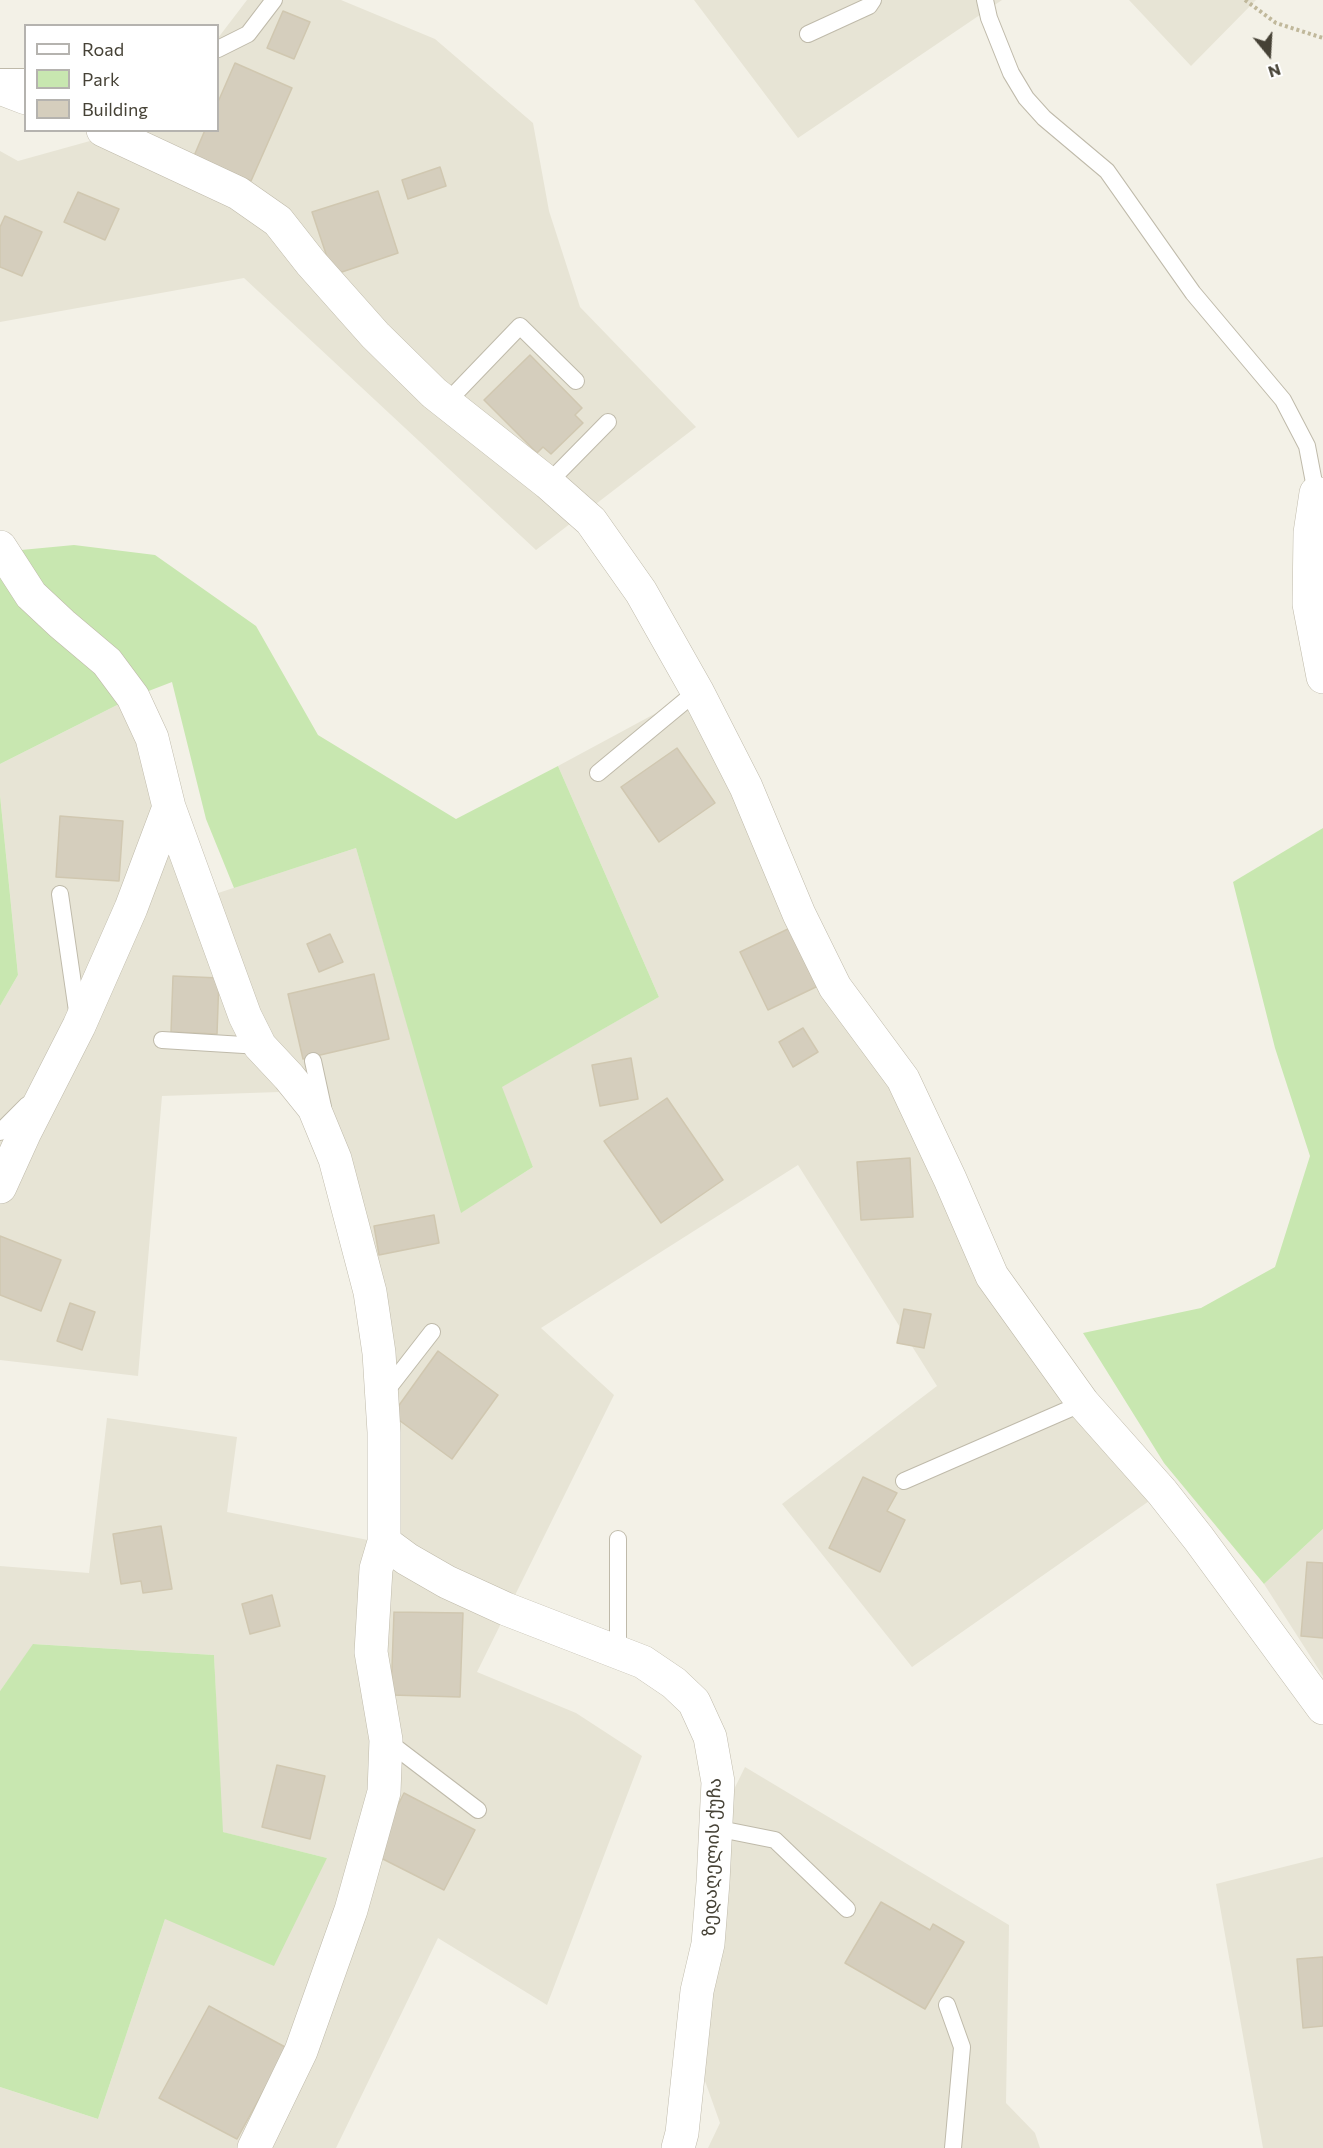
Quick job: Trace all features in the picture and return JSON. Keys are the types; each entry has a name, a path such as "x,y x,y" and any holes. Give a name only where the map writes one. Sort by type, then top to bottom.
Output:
{"street":[{"path":"0,88 24,97"},
{"path":"107,132 238,193 278,221 310,263 375,335 446,403 548,483 591,521 640,592 697,691 746,787 799,914 835,987 903,1079 992,1276 1083,1403 1162,1492 1199,1539 1323,1708"},
{"path":"1319,493 1310,532 1309,604 1323,677"},
{"path":"0,547 31,595 107,662 133,697 152,738 169,807 245,1016 260,1046 314,1108 335,1160 370,1292 379,1353 384,1432 384,1542 376,1569 371,1652 386,1740 384,1792 351,1910 301,2051 254,2148"},
{"path":"0,1187 24,1132 79,1026 131,908 169,807"},
{"name":"ზედაღელის ქუჩა","path":"384,1542 407,1559 486,1600 644,1662 674,1683 694,1702 710,1737 718,1782 708,1944 697,1991 682,2133 678,2148"}],"lane":[{"path":"219,48 248,34 274,0"},
{"path":"808,34 869,6 873,0"},
{"path":"985,0 989,18 1011,73 1026,98 1044,118 1107,171 1193,293 1283,400 1307,446 1319,493"},
{"path":"0,77 24,77"},
{"path":"446,403 520,326 576,381"},
{"path":"548,483 608,422"},
{"path":"598,773 697,691"},
{"path":"60,894 79,1026"},
{"path":"162,1040 260,1046"},
{"path":"313,1061 335,1160"},
{"path":"0,1132 52,1081"},
{"path":"382,1398 432,1332"},
{"path":"904,1481 1083,1403"},
{"path":"618,1539 618,1651"},
{"path":"386,1740 478,1810"},
{"path":"715,1828 775,1840 847,1908"},
{"path":"947,2005 962,2047 953,2148"}],"path":[{"path":"1245,0 1276,23 1323,38"}],"shaded area":[{"path":"247,0 341,0 435,39 533,123 549,211 580,307 696,427 536,550 244,278 0,322 0,151 18,161 122,132 219,132 219,37"},
{"path":"694,0 1002,0 798,138"},
{"path":"1129,0 1256,0 1191,66"},
{"path":"697,691 992,1276 1162,1492 912,1667 782,1504 937,1386 798,1165 541,1328 614,1395 477,1672 576,1713 642,1756 547,2005 438,1938 336,2148 0,2148 0,2087 98,2119 165,1919 327,1858 222,1832 214,1655 34,1644 0,1691 0,1566 89,1573 107,1418 237,1437 227,1512 368,1540 397,1414 333,1146 279,1092 162,1096 138,1376 0,1360 0,1006 18,975 0,795 0,764 133,697 212,895 356,848 462,1212 533,1167 501,1087 659,997 558,766"},
{"path":"1323,1529 1323,1676 1264,1584"},
{"path":"745,1767 1009,1925 1006,2103 1035,2133 1040,2148 708,2148 720,2123 700,2067 715,1828"},
{"path":"1323,1857 1323,2148 1263,2148 1216,1884"}],"green space":[{"path":"74,545 155,555 256,626 318,735 456,819 558,766 659,997 502,1087 533,1167 461,1213 356,848 234,888 206,819 172,682 133,697 0,764 0,552"},
{"path":"0,795 18,975 0,1006"},
{"path":"1323,828 1323,1529 1264,1584 1164,1463 1083,1333 1201,1308 1275,1267 1310,1156 1275,1048 1233,882"},
{"path":"33,1644 214,1655 223,1832 327,1858 274,1966 165,1919 98,2119 0,2087 0,1691"}],"building":[{"path":"283,11 310,22 294,59 267,48"},
{"path":"235,63 292,88 251,181 194,156 204,132 219,132 219,100"},
{"path":"440,167 446,186 408,199 402,180"},
{"path":"378,191 398,253 333,275 312,212"},
{"path":"78,192 119,209 105,240 64,222"},
{"path":"5,216 42,232 22,276 0,267 0,227"},
{"path":"530,355 582,408 575,415 583,423 551,454 543,447 537,453 484,400"},
{"path":"677,748 715,803 659,842 621,787"},
{"path":"60,816 123,821 119,881 56,877"},
{"path":"790,928 818,986 768,1010 740,952"},
{"path":"330,934 343,962 319,972 307,944"},
{"path":"374,974 389,1039 303,1059 288,994"},
{"path":"173,976 219,978 217,1034 171,1032"},
{"path":"803,1028 818,1052 793,1067 779,1042"},
{"path":"631,1058 638,1099 600,1106 592,1065"},
{"path":"667,1098 723,1180 661,1223 604,1141"},
{"path":"910,1158 913,1217 861,1220 857,1162"},
{"path":"434,1215 439,1243 379,1255 374,1226"},
{"path":"0,1236 61,1260 41,1311 0,1295"},
{"path":"70,1303 95,1312 82,1350 57,1341"},
{"path":"904,1309 931,1314 924,1348 897,1343"},
{"path":"438,1351 498,1395 452,1459 392,1415"},
{"path":"863,1477 897,1493 887,1511 905,1520 880,1572 829,1548"},
{"path":"161,1526 172,1589 143,1593 141,1581 121,1584 113,1534"},
{"path":"1307,1562 1323,1563 1323,1638 1301,1636"},
{"path":"272,1595 280,1626 250,1634 242,1604"},
{"path":"394,1612 463,1613 460,1697 391,1695"},
{"path":"277,1765 325,1776 310,1839 262,1827"},
{"path":"404,1793 475,1830 444,1890 373,1854"},
{"path":"881,1902 930,1930 933,1924 964,1942 925,2009 845,1963"},
{"path":"1323,1957 1323,2026 1303,2028 1297,1959"},
{"path":"209,2006 287,2048 237,2139 159,2098"}]}
